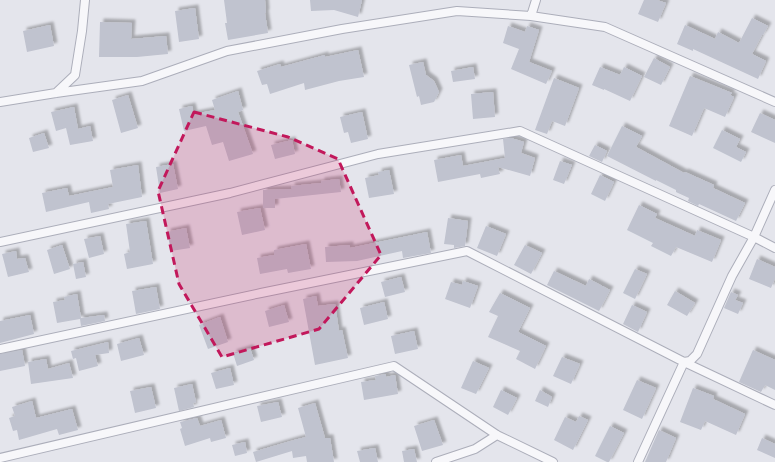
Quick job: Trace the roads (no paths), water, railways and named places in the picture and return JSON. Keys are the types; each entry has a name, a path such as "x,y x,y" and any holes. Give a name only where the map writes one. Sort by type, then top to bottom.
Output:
{"lane":[{"path":"56,93 75,75 85,0"},
{"path":"531,16 536,0"},
{"path":"0,102 142,81 226,51 342,29 457,11 531,16 605,27 775,102"},
{"path":"0,242 230,193 378,154 520,131 754,237 775,248"},
{"path":"684,362 690,361 697,354 732,276 754,237 775,190"},
{"path":"0,349 253,294 466,251 684,362 775,405"},
{"path":"638,462 684,362"},
{"path":"0,458 394,366 497,435 553,462"},
{"path":"436,462 475,449 497,435"}]}
